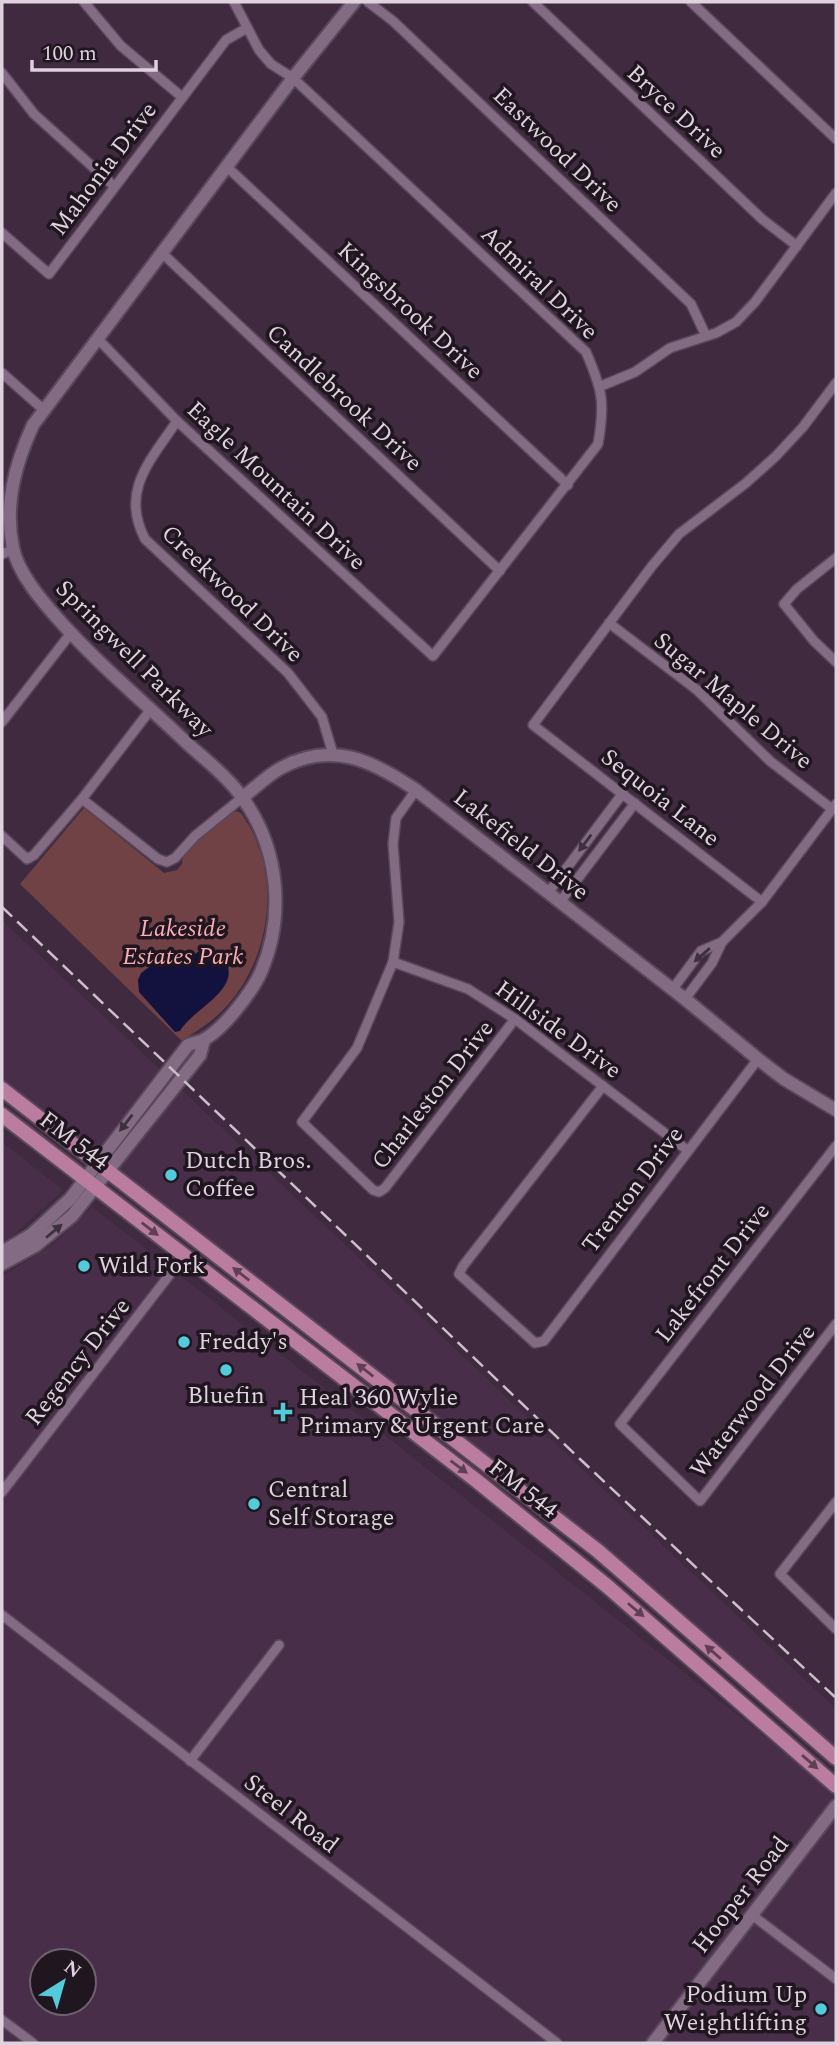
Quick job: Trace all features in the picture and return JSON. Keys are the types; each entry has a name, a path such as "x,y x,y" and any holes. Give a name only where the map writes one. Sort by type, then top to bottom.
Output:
{"main road":[{"name":"FM 544","path":"2,1088 598,1551 836,1758"},
{"name":"FM 544","path":"2,1115 634,1607 836,1786"},
{"path":"272,1325 285,1308"},
{"path":"397,1420 401,1417 418,1422 447,1444 466,1448"},
{"path":"720,1683 727,1679 738,1683 766,1705 782,1712"}],"street":[{"path":"83,2 121,46 182,97"},
{"name":"Admiral Drive","path":"234,2 259,50 271,64 293,78 586,352 601,386 603,412 598,444 433,656"},
{"name":"Springwell Parkway","path":"2,1264 54,1233 102,1167 155,1086 188,1045 204,1040 239,1007 265,962 275,921 276,904 272,866 259,825 243,797 71,633 7,552 13,477 33,425 226,166 354,2"},
{"name":"Eastwood Drive","path":"368,2 393,21 691,304 706,336"},
{"name":"Bryce Drive","path":"533,2 762,219 797,246"},
{"path":"691,2 836,139"},
{"name":"Mahonia Drive","path":"2,233 49,274 226,40 247,28"},
{"path":"2,73 34,114 114,186"},
{"name":"Kingsbrook Drive","path":"226,166 568,485"},
{"path":"601,386 635,372 670,348 736,322 755,302 836,193"},
{"name":"Candlebrook Drive","path":"162,253 500,571"},
{"name":"Eagle Mountain Drive","path":"98,339 177,421 433,656"},
{"path":"2,373 44,410"},
{"path":"609,623 679,534 746,483 776,456 803,427 836,383"},
{"name":"Creekwood Drive","path":"177,421 139,480 135,497 136,523 145,539 288,673 322,717 333,754"},
{"path":"836,558 797,589 784,604 814,641 836,662"},
{"name":"Sequoia Lane","path":"609,623 533,725 762,902"},
{"name":"Sugar Maple Drive","path":"609,623 697,690 770,761 834,806"},
{"path":"2,722 71,633"},
{"path":"2,836 27,859 34,855 82,799 151,709"},
{"name":"Lakefield Drive","path":"82,799 154,856 167,862 175,858 195,836 281,768 308,758 333,754 360,758 385,769 416,790 784,1079 836,1110"},
{"path":"393,962 398,922 393,844 396,818 416,790"},
{"path":"548,893 623,793"},
{"path":"560,902 635,803"},
{"path":"685,999 712,963 722,942 762,902 834,806"},
{"path":"672,990 702,951 722,942"},
{"name":"Hillside Drive","path":"393,962 468,989 515,1019 687,1150"},
{"name":"Charleston Drive","path":"393,962 357,1048 302,1122 373,1190 379,1192 385,1188 515,1019"},
{"name":"Springwell Parkway","path":"102,1167 168,1097 200,1055 204,1040"},
{"name":"Trenton Drive","path":"603,1086 463,1266 460,1274 534,1343 544,1341 758,1059"},
{"path":"155,1086 168,1097"},
{"name":"Lakefront Drive","path":"700,1501 620,1424 836,1146"},
{"name":"Springwell Parkway","path":"2,1252 31,1235 91,1182"},
{"name":"Regency Drive","path":"2,1492 184,1256"},
{"name":"Waterwood Drive","path":"700,1501 836,1324"},
{"path":"836,1502 780,1574 836,1629"},
{"name":"Steel Road","path":"2,1615 556,2043"},
{"path":"190,1761 279,1645"},
{"name":"Hooper Road","path":"653,2043 836,1806"},
{"path":"752,1915 836,1979"},
{"path":"2,2020 33,2043"}],"shaded area":[{"path":"2,920 836,1709 836,1746 591,1538 2,1082"},
{"path":"203,948 215,952 226,962 228,976 225,985 180,1031 175,1032 139,992 138,980 141,973 152,965 185,962"},
{"path":"2,1142 63,1190 2,1246"},
{"path":"92,1207 836,1793 836,2043 2,2043 2,1276 54,1244"}],"green space":[{"name":"Lakeside Estates Park","path":"84,808 164,873 177,870 182,864 183,856 200,837 235,811 241,813 255,836 267,889 261,943 252,968 238,992 217,1016 182,1041 20,884"}],"railway":[{"path":"2,907 581,1460 836,1698"}],"place":[{"name":"Dutch Bros. Coffee","path":"171,1175"},
{"name":"Wild Fork","path":"84,1266"},
{"name":"Freddy's","path":"184,1342"},
{"name":"Bluefin","path":"226,1370"},
{"name":"Heal 360 Wylie Primary & Urgent Care","path":"283,1412"},
{"name":"Central Self Storage","path":"254,1504"},
{"name":"Podium Up Weightlifting","path":"821,2009"}]}
